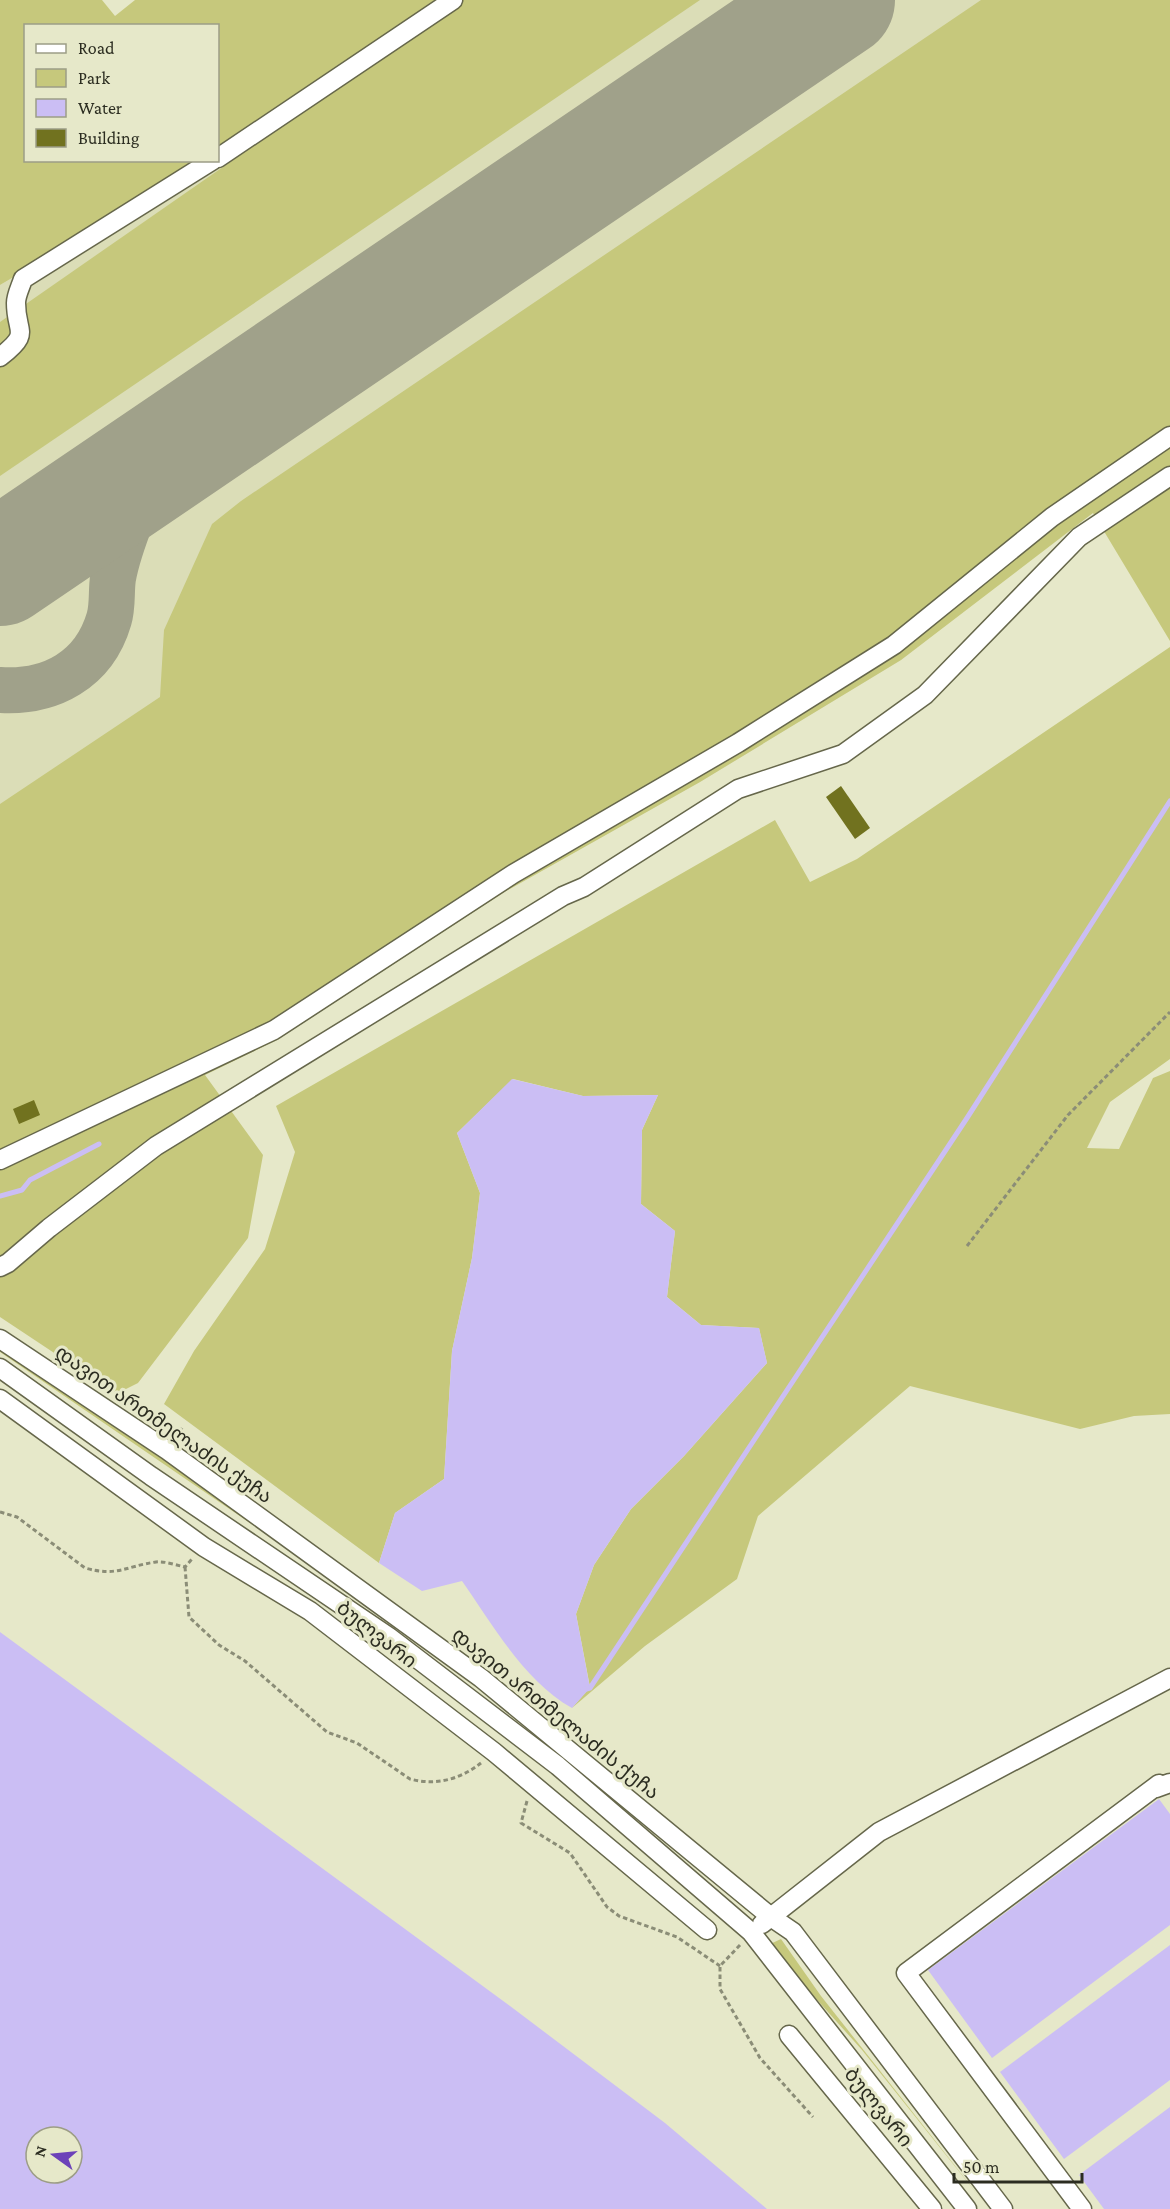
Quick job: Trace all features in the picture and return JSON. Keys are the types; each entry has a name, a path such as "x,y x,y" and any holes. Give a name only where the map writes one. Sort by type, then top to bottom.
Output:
{"street":[{"path":"219,157 453,0"},
{"path":"0,357 16,345 22,329 16,302 23,279 210,162"},
{"path":"0,1160 274,1030 513,874 738,743 894,645 1052,517 1170,436"},
{"path":"0,1267 156,1146 552,902 584,887 738,789 843,754 925,695 1079,537 1170,476"},
{"name":"დავით ართმელაძის ქუჩა","path":"0,1339 167,1450 481,1678 792,1932 1004,2209"},
{"name":"დავით ართმელაძის ქუჩა","path":"0,1368 151,1476 389,1637 558,1766 751,1932 967,2209"},
{"name":"ბულვარი","path":"0,1399 204,1547 310,1611 494,1752 707,1930"},
{"path":"751,1932 879,1832 1170,1678"},
{"path":"1082,2209 906,1973 1160,1784 1156,1788 1170,1783"},
{"name":"ბულვარი","path":"789,2035 932,2209"}],"path":[{"path":"967,1246 1068,1115 1170,1012"},
{"path":"0,1512 17,1517 85,1568 115,1573 158,1561 185,1567"},
{"path":"204,1547 185,1567 189,1617 219,1646 245,1661 327,1732 357,1743 410,1779 420,1781 449,1780 468,1773 494,1752"},
{"path":"531,1784 521,1823 570,1852 606,1907 619,1916 677,1937 720,1966"},
{"path":"751,1932 720,1966 720,1989 760,2058 813,2117"}],"shaded area":[{"path":"436,0 1170,0 1170,459 1079,522 901,660 700,782 506,891 277,1040 0,1173 0,285 215,162 219,162 219,145"}],"green space":[{"path":"0,0 102,0 115,16 135,0 436,0 219,145 219,24 24,24 24,162 195,162 89,233 0,285"},
{"path":"463,0 700,0 0,476 0,322"},
{"path":"981,0 1170,0 1170,641 1093,513 901,660 700,782 506,891 277,1040 205,1075 263,1155 248,1238 138,1383 116,1394 0,1317 0,804 160,697 164,630 212,524 241,501"},
{"path":"1170,647 1170,1059 1110,1102 1087,1148 1119,1149 1153,1078 1170,1071 1170,1414 1134,1416 1080,1429 910,1386 758,1516 737,1579 645,1646 572,1708 590,1687 576,1614 594,1565 631,1509 684,1456 767,1363 759,1328 701,1325 667,1297 675,1231 641,1204 642,1130 658,1095 583,1096 513,1079 457,1133 480,1193 472,1258 452,1351 444,1479 395,1513 379,1563 164,1404 194,1351 265,1249 295,1152 276,1106 775,820 810,882 857,859"},
{"path":"0,1349 350,1586 506,1700 748,1908 746,1910 530,1724 443,1655 0,1352"},
{"path":"781,1939 821,1996 989,2209 862,2050 768,1945"}],"water":[{"path":"512,1079 583,1096 658,1095 642,1130 641,1204 675,1231 667,1297 701,1325 759,1328 767,1363 684,1456 631,1509 594,1565 576,1614 590,1688 572,1708 555,1697 524,1668 462,1581 422,1591 379,1563 395,1513 444,1479 452,1351 472,1258 480,1193 457,1133"},
{"path":"0,1632 514,2009 665,2123 767,2209 0,2209"},
{"path":"1159,1799 1170,1814 1170,1925 992,2058 928,1970"},
{"path":"1170,1945 1170,2080 1064,2159 1000,2072"},
{"path":"1170,2107 1170,2209 1104,2209 1079,2175"}],"building":[{"path":"841,786 870,828 855,839 826,797"},
{"path":"34,1100 40,1115 19,1124 13,1109"}],"waterway":[{"path":"583,1690 590,1688 967,1118 1170,801"},
{"path":"0,1196 22,1190 30,1180 99,1144"}],"taxiway":[{"path":"0,690 19,690 53,682 68,675 93,652 109,619 116,566 132,516 147,483 166,455 206,428"},
{"path":"0,530 35,507 178,439"}],"runway":[{"path":"0,568 837,0"}]}
